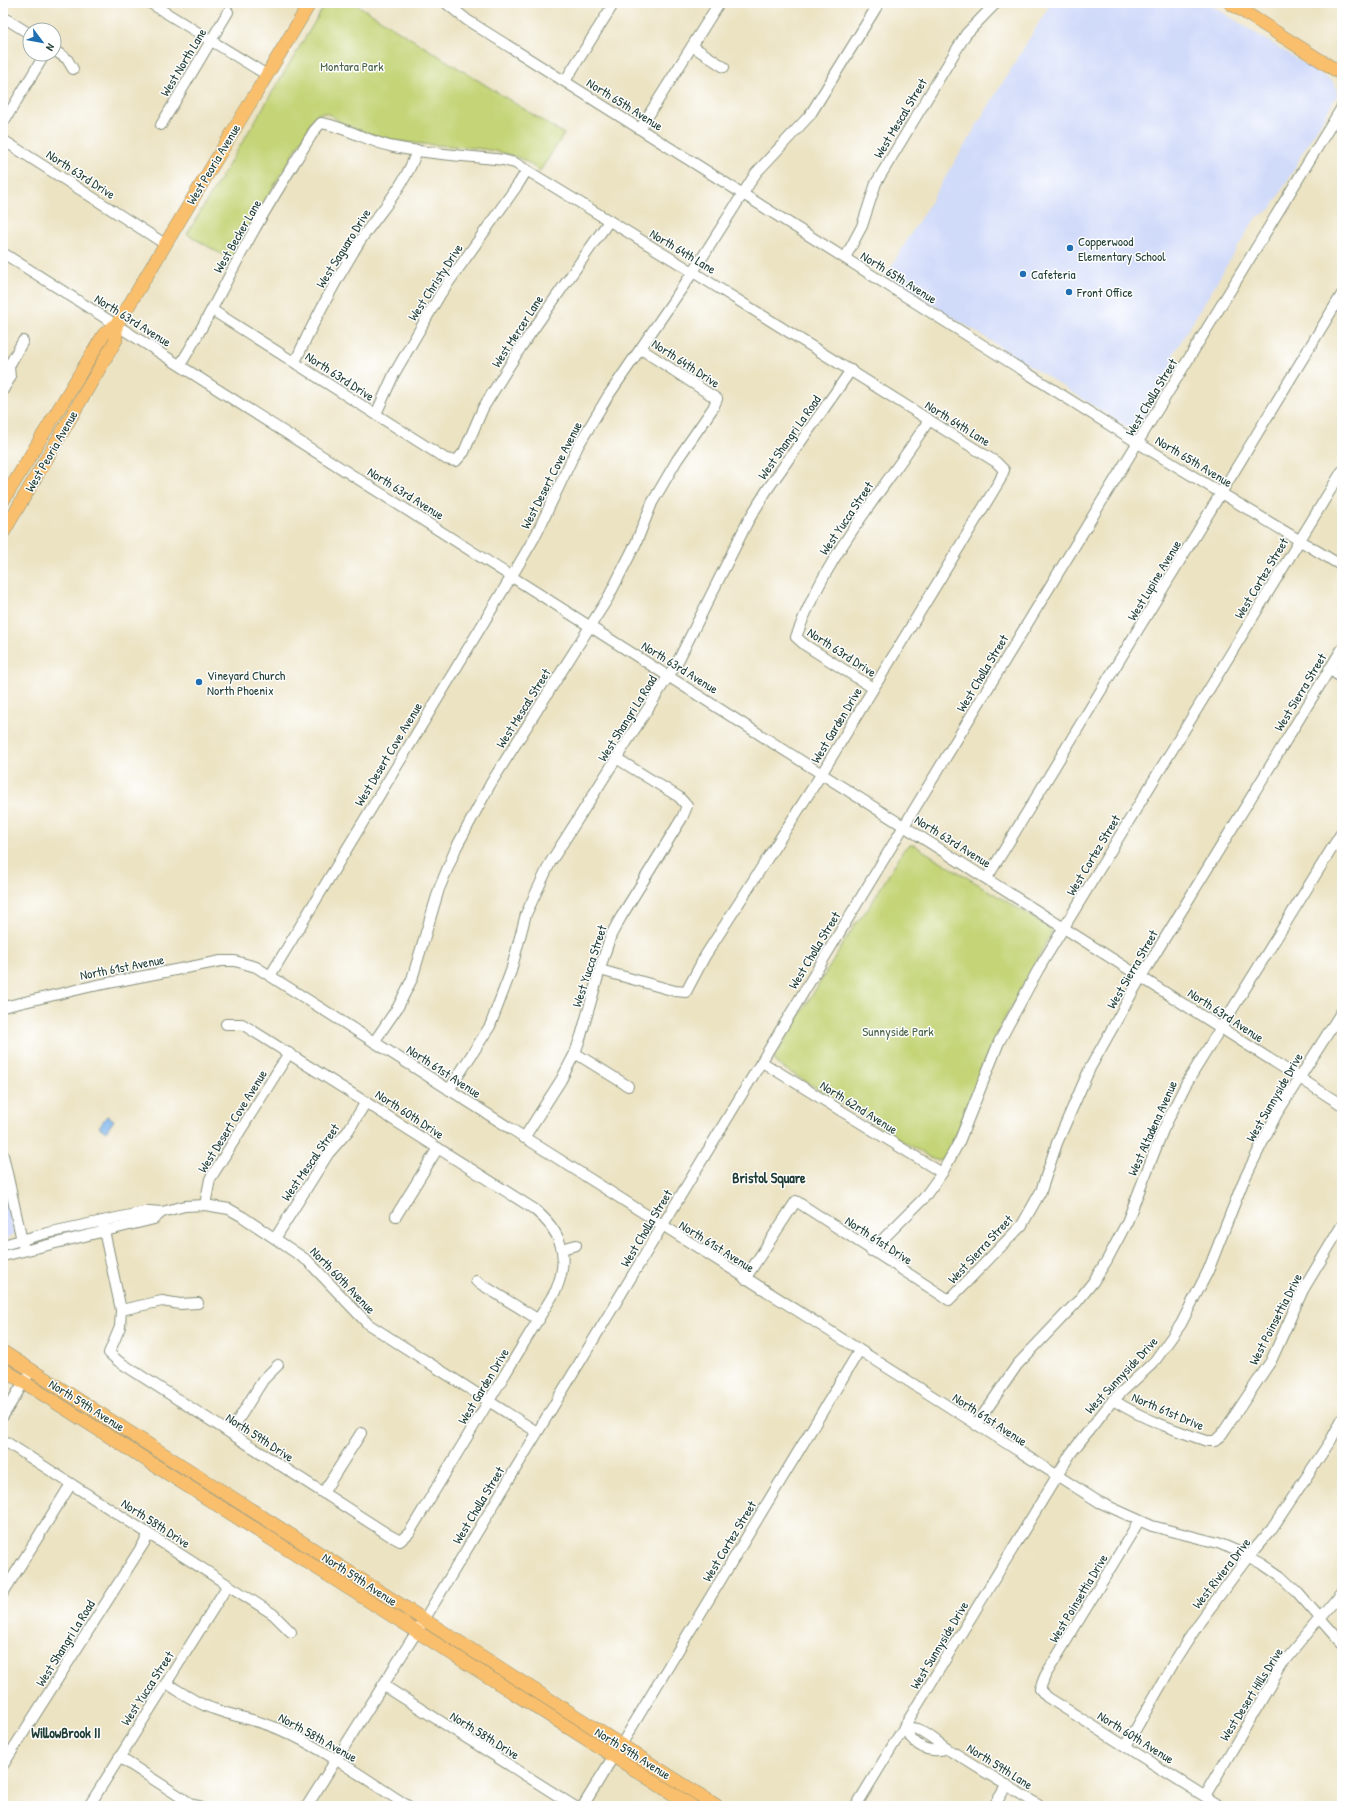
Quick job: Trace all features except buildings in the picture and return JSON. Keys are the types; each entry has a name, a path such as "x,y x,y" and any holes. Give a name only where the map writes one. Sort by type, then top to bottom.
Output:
{"main road":[{"name":"West Peoria Avenue","path":"3,501 104,334 116,325 310,3"},
{"path":"1230,3 1342,74"},
{"name":"West Peoria Avenue","path":"3,533 116,340 116,325"},
{"name":"North 59th Avenue","path":"3,1352 717,1806"},
{"name":"North 59th Avenue","path":"3,1369 692,1806"}],"street":[{"path":"150,3 267,75"},
{"name":"North 65th Avenue","path":"446,3 467,20 1138,443 1342,566"},
{"path":"564,81 614,3"},
{"path":"640,129 719,3"},
{"name":"West Desert Cove Avenue","path":"270,976 512,576 537,533 578,446 608,396 693,272 742,193 762,165 810,115 879,3"},
{"name":"West Mescal Street","path":"845,258 862,226 876,183 966,34 996,3"},
{"name":"West North Lane","path":"160,125 228,12"},
{"path":"3,17 22,29"},
{"path":"692,46 724,67"},
{"path":"62,56 67,59 73,69"},
{"path":"3,123 40,62"},
{"name":"West Cholla Street","path":"307,1806 424,1620 904,826 1342,107"},
{"name":"North 64th Lane","path":"322,123 332,125 368,140 393,147 503,160 515,163 851,370 996,462 1004,470"},
{"name":"West Becker Lane","path":"180,365 212,310 253,232 314,131 322,123"},
{"name":"North 63rd Drive","path":"3,140 165,244"},
{"name":"West Saguaro Drive","path":"295,362 311,327 361,240 408,174 417,150"},
{"name":"West Christy Drive","path":"376,414 394,374 441,294 527,170"},
{"name":"West Mercer Lane","path":"456,461 464,452 483,408 520,347 609,221"},
{"name":"North 63rd Avenue","path":"3,253 669,675 1342,1105"},
{"name":"West Lupine Avenue","path":"987,878 1222,494 1342,294"},
{"name":"North 63rd Drive","path":"212,310 446,459 456,461"},
{"path":"3,390 10,378 6,364 23,342"},
{"name":"North 64th Drive","path":"641,349 717,399"},
{"name":"West Shangri La Road","path":"449,1090 490,1026 510,971 526,914 550,863 669,675 696,626 748,522 767,490 851,370"},
{"name":"West Mescal Street","path":"374,1042 398,1007 412,979 439,890 456,848 491,782 611,591 636,542 652,502 677,460 713,408 717,399"},
{"name":"West Yucca Street","path":"796,637 814,594 827,568 929,420"},
{"name":"West Garden Drive","path":"600,970 675,991 686,992 705,956 822,773 1000,480 1004,470"},
{"name":"West Cortez Street","path":"871,1251 923,1198 942,1173 959,1142 999,1042 1038,970 1342,471"},
{"name":"North 63rd Drive","path":"796,637 805,645 874,688"},
{"name":"West Sierra Street","path":"949,1300 1022,1225 1041,1191 1057,1143 1090,1068 1141,976 1342,648"},
{"path":"1330,669 1342,678"},
{"name":"West Yucca Street","path":"524,1138 561,1080 575,1053 582,1036 611,935 620,917 682,818 687,806 679,797 616,758"},
{"name":"West Altadena Avenue","path":"976,1425 1017,1365 1077,1302 1093,1282 1107,1260 1127,1222 1163,1130 1186,1084 1342,832"},
{"name":"North 61st Avenue","path":"3,1007 93,986 221,961 236,961 247,964 270,976 1056,1477 1099,1502 1139,1521 1218,1543 1248,1557 1280,1576 1298,1593 1342,1643"},
{"name":"West Sunnyside Drive","path":"856,1806 1071,1453 1113,1400 1154,1362 1181,1324 1208,1271 1243,1182 1276,1115 1342,1011"},
{"name":"North 60th Drive","path":"226,1024 242,1024 534,1209 544,1217 555,1230 562,1249"},
{"name":"West Desert Cove Avenue","path":"205,1205 210,1179 213,1173 289,1053"},
{"path":"575,1053 628,1086"},
{"name":"North 62nd Avenue","path":"762,1062 942,1173"},
{"name":"West Mescal Street","path":"276,1237 328,1154 348,1131 366,1102"},
{"path":"396,1216 438,1148"},
{"path":"3,1155 24,1250 3,1256"},
{"name":"North 61st Drive","path":"745,1279 796,1201 871,1251 949,1300"},
{"name":"North 60th Avenue","path":"24,1250 149,1211 162,1212 184,1206 205,1205 229,1209 276,1237 308,1261 368,1324 537,1432"},
{"name":"West Poinsettia Drive","path":"1215,1441 1222,1434 1271,1361 1303,1290 1342,1225"},
{"path":"103,1226 121,1310 162,1301 180,1304 198,1303"},
{"name":"North 60th Avenue","path":"22,1239 103,1226"},
{"path":"3,1245 22,1239"},
{"path":"562,1249 576,1245"},
{"name":"West Garden Drive","path":"400,1541 409,1533 539,1320 560,1280 563,1266 562,1249"},
{"path":"476,1281 539,1320"},
{"name":"North 59th Drive","path":"121,1310 120,1327 109,1353 118,1362 400,1541"},
{"name":"West Cortez Street","path":"621,1745 859,1351"},
{"path":"230,1433 263,1380 278,1365"},
{"path":"3,1416 31,1370"},
{"name":"North 61st Drive","path":"1113,1400 1156,1423 1207,1441 1215,1441"},
{"name":"West Riviera Drive","path":"1126,1746 1169,1670 1199,1623 1248,1557 1271,1530 1331,1440 1342,1419"},
{"path":"323,1493 361,1433"},
{"name":"North 58th Drive","path":"3,1440 273,1614 290,1632"},
{"path":"3,1593 71,1484"},
{"name":"West Poinsettia Drive","path":"1040,1689 1045,1676 1139,1521"},
{"name":"West Shangri La Road","path":"3,1765 149,1535"},
{"name":"West Yucca Street","path":"89,1806 118,1757 228,1585"},
{"name":"West Desert Hills Drive","path":"1204,1796 1285,1660 1342,1592"},
{"name":"North 58th Avenue","path":"166,1683 204,1705 280,1729 335,1760 408,1806"},
{"name":"North 58th Drive","path":"383,1685 574,1806"},
{"name":"North 60th Avenue","path":"1040,1689 1047,1697 1220,1806"},
{"name":"North 59th Lane","path":"904,1727 911,1740 924,1748 934,1752 945,1749 956,1754 1040,1806"},
{"path":"583,1806 613,1756"},
{"path":"118,1757 193,1805 199,1806"},
{"path":"994,1806 1006,1785"}],"shaded area":[{"name":"Copperwood Elementary School","path":"1051,3 1208,3 1333,82 1338,90 1336,97 1271,209 1256,218 1253,222 1174,353 1172,371 1139,427 1132,430 886,275"},
{"path":"3,1179 14,1234 3,1241"}],"green space":[{"name":"Montara Park","path":"326,3 354,3 564,134 540,171 522,159 503,153 470,148 417,144 383,138 343,124 328,114 322,113 316,115 231,260 187,234"},
{"name":"Sunnyside Park","path":"910,845 914,845 1050,928 1052,932 999,1029 983,1063 956,1135 947,1154 940,1161 932,1159 777,1064 774,1058 856,923 868,909 904,849"}],"water":[{"path":"107,1116 114,1120 106,1132 99,1127"}],"place":[{"name":"Copperwood Elementary School","path":"1070,248"},
{"name":"Cafeteria","path":"1023,274"},
{"name":"Front Office","path":"1069,292"},
{"name":"Vineyard Church North Phoenix","path":"199,682"}],"district":[{"name":"Bristol Square","path":"769,1178"},
{"name":"WillowBrook II","path":"66,1733"}]}
